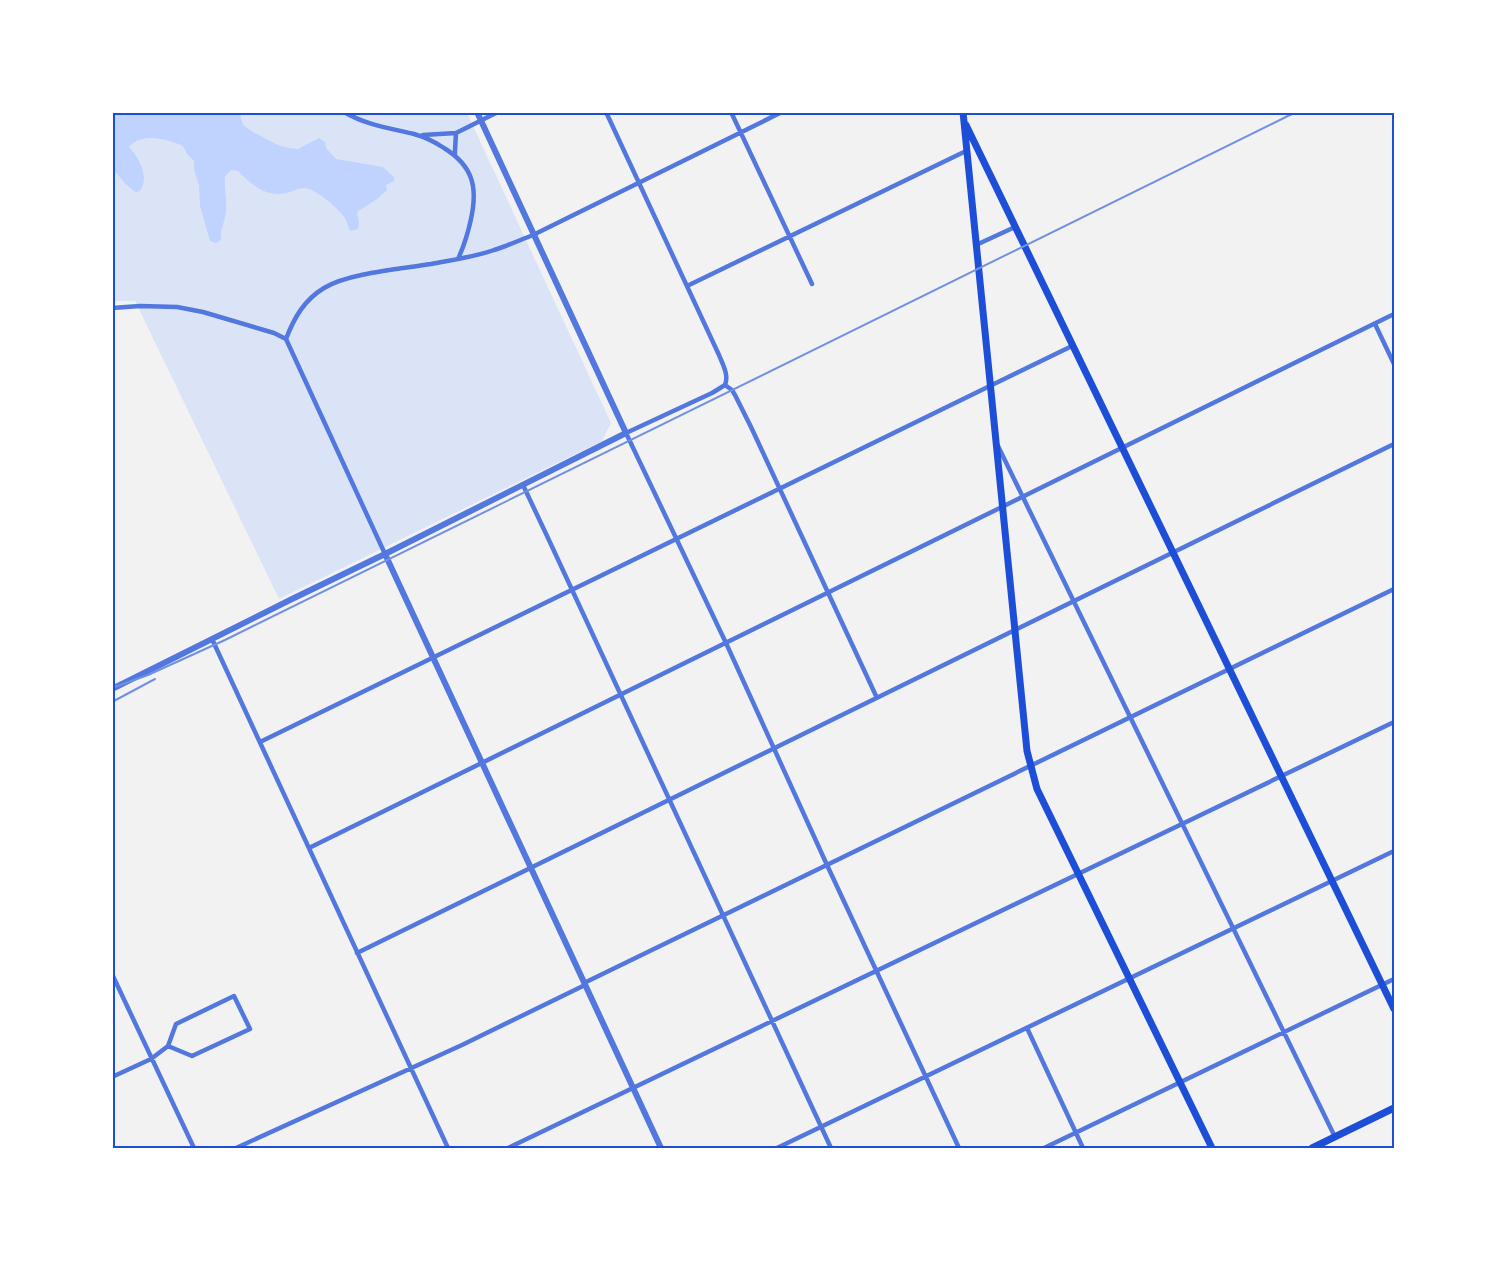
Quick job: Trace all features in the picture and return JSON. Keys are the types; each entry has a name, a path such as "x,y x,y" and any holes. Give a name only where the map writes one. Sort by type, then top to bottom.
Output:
{"main road":[{"path":"963,116 1014,631 1030,766 1037,789 1212,1149"},
{"path":"963,116 1072,346 1395,1010"},
{"path":"1312,1149 1395,1108"}],"street":[{"path":"344,112 372,125 415,135 438,144 463,163 474,184 475,202 466,240 458,259"},
{"path":"477,112 726,643 959,1149"},
{"path":"415,135 456,133 498,112"},
{"path":"112,689 725,385 726,375 606,112"},
{"path":"731,112 812,284"},
{"path":"286,339 292,322 306,302 315,293 332,283 493,251 533,235 782,112"},
{"path":"455,156 456,133"},
{"path":"687,286 966,151"},
{"path":"976,246 1015,227"},
{"path":"112,308 177,307 203,312 274,333 286,339 661,1149"},
{"path":"309,848 1395,314"},
{"path":"1375,324 1395,364"},
{"path":"260,742 1072,346"},
{"path":"725,385 735,394 877,698"},
{"path":"996,441 1335,1137"},
{"path":"357,952 1395,444"},
{"path":"523,485 831,1149"},
{"path":"236,1149 585,984 1395,589"},
{"path":"212,639 448,1149"},
{"path":"508,1149 1395,722"},
{"path":"777,1149 1395,851"},
{"path":"112,974 194,1149"},
{"path":"1044,1149 1395,980"},
{"path":"112,1077 151,1059 168,1046 176,1024 234,996 250,1029 192,1056 168,1046"},
{"path":"1027,1028 1083,1149"}],"shaded area":[{"path":"112,113 467,113 611,423 602,441 279,599 135,301 113,301"}],"water":[{"path":"239,112 243,125 278,145 298,149 319,138 325,142 326,148 336,159 383,167 394,177 394,181 386,185 387,190 377,199 357,212 358,229 350,231 342,214 314,191 304,188 272,194 254,185 238,171 231,170 225,176 226,211 221,240 216,243 210,241 200,206 194,161 183,146 162,139 148,138 134,142 129,147 140,162 144,173 140,191 136,192 130,188 116,172 113,174 113,113"}],"railway":[{"path":"112,688 148,675 225,640 1296,112"},
{"path":"112,702 155,679"}]}
